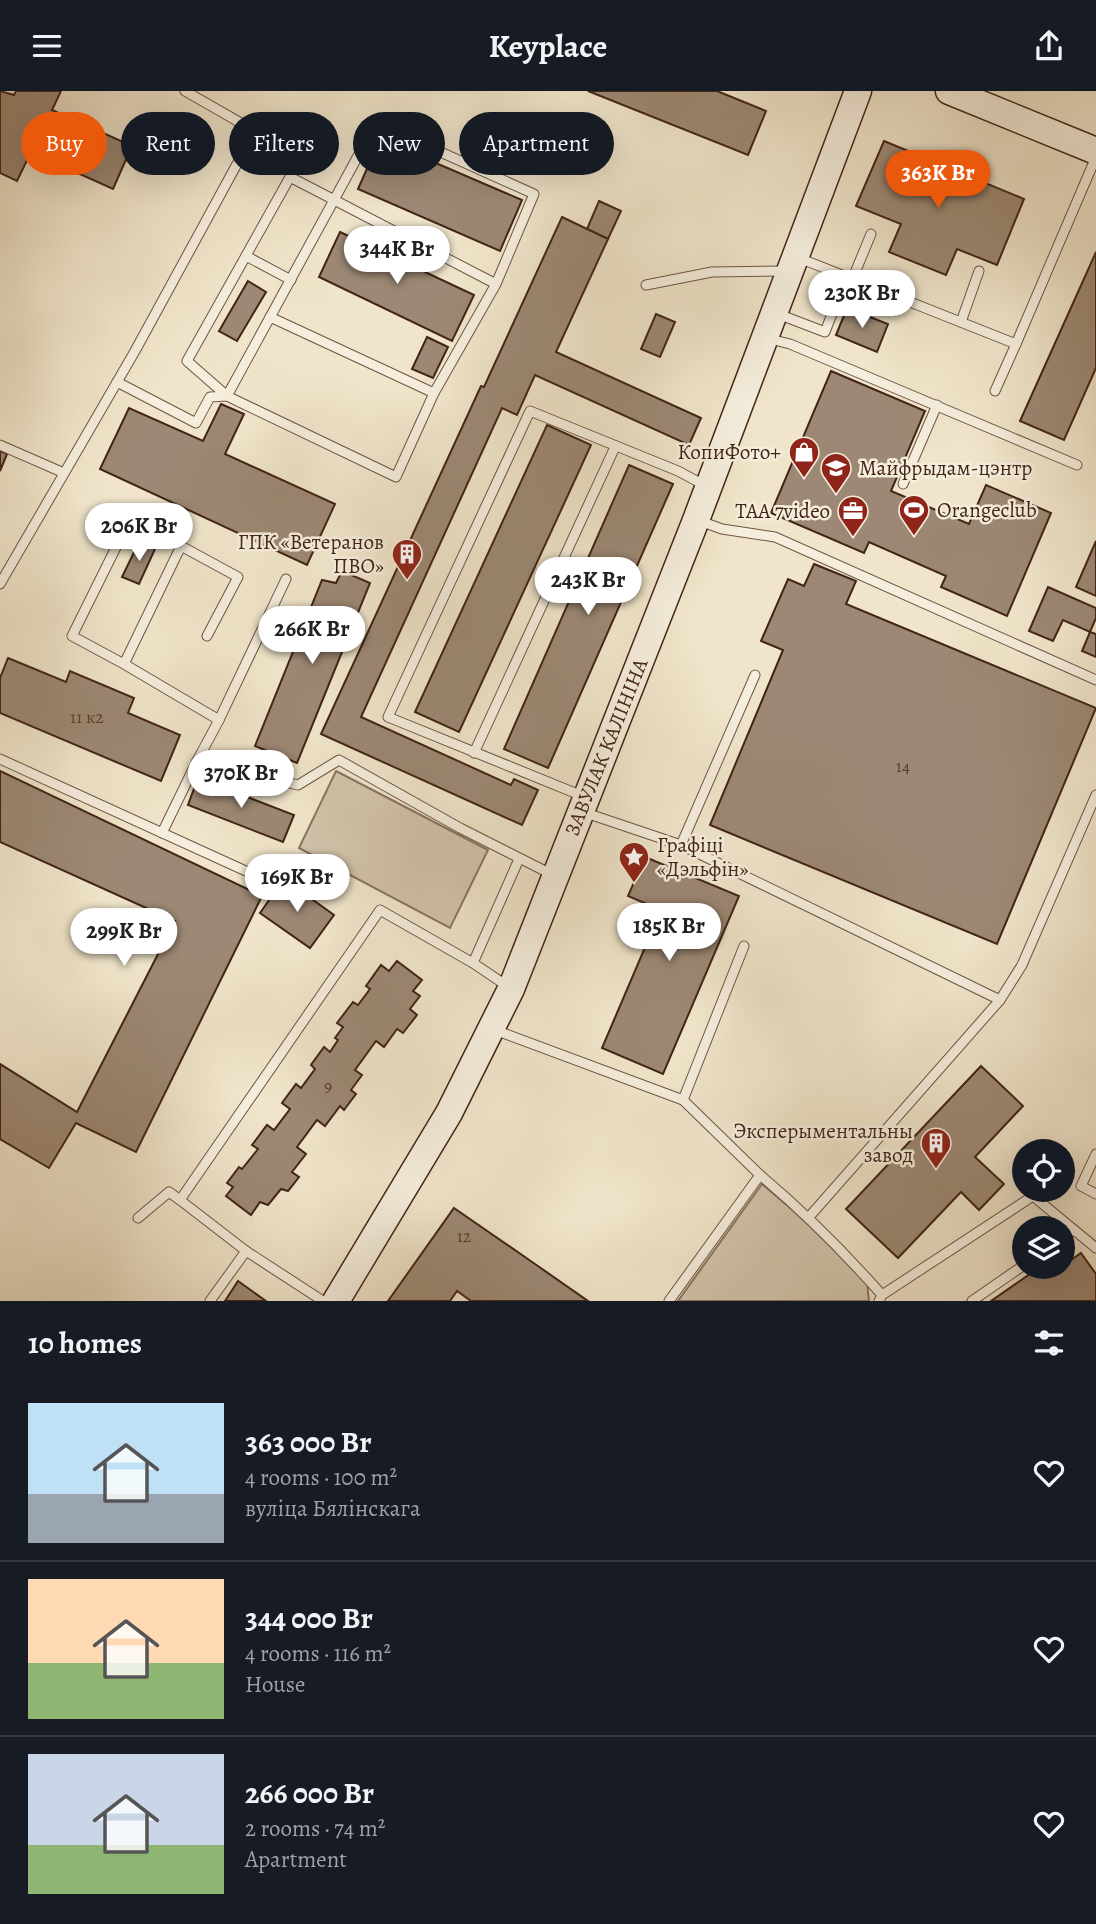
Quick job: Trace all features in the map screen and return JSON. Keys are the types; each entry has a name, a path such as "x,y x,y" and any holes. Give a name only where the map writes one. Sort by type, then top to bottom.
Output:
{"street":[{"name":"ЗАВУЛАК КАЛІНІНА","path":"336,1301 449,1113 511,989 709,488 858,91"},
{"path":"949,91 985,101 1096,151"}],"lane":[{"path":"0,584 3,571 117,381 256,131 186,91"},
{"path":"227,396 290,279 334,200 376,123 534,194 496,284 433,393 396,477 227,396 187,361 290,177 334,200 496,284"},
{"path":"995,391 1096,157"},
{"path":"852,279 871,234"},
{"path":"246,256 290,279"},
{"path":"646,285 712,272 792,263 852,279 1016,344"},
{"path":"961,322 979,271"},
{"path":"769,325 825,332 837,301"},
{"path":"270,317 433,393"},
{"path":"769,325 790,344 1077,465"},
{"path":"117,381 196,423 210,397 227,396"},
{"path":"903,484 937,405"},
{"path":"709,488 678,471 530,411 388,717 474,753 584,805 681,845 1000,1000"},
{"path":"0,445 64,473"},
{"path":"474,753 615,447"},
{"path":"207,636 239,577 130,519 72,636 219,720"},
{"path":"696,520 722,529 775,537 1096,680"},
{"path":"124,664 181,546"},
{"path":"162,833 286,579"},
{"path":"681,845 755,675"},
{"path":"0,759 248,872"},
{"path":"197,761 298,785 339,760 460,828 555,876"},
{"path":"809,1217 1000,1000 1022,965 1096,795"},
{"path":"473,963 519,859"},
{"path":"180,1201 380,910 473,963 511,989"},
{"path":"683,1100 744,946"},
{"path":"493,1029 683,1100 760,1175 809,1217 881,1298 1033,1196 1057,1216"},
{"path":"1096,1154 1081,1186 1096,1194"},
{"path":"669,1301 760,1175"},
{"path":"138,1218 169,1192 246,1251 323,1301"},
{"path":"1075,1231 1096,1248"},
{"path":"210,1301 246,1251"},
{"path":"972,1301 1012,1273"}],"shaded area":[{"path":"336,771 488,850 450,928 299,848"},
{"path":"762,1184 866,1272 869,1301 678,1301"}],"building":[{"path":"0,91 14,95 16,91 61,91 52,110 56,112 21,112 21,173 17,181 0,173"},
{"path":"588,91 717,91 766,111 748,155"},
{"path":"107,135 121,141 121,171 113,189 82,175 107,175"},
{"path":"884,141 1024,199 997,265 957,249 946,275 889,252 901,224 856,206"},
{"path":"445,167 522,200 500,251 358,189 364,175 445,175"},
{"path":"599,201 621,211 608,239 587,229"},
{"name":"ГПК «Ветеранов ПВО»","path":"562,217 608,239 556,352 701,418 689,445 535,375 517,415 502,408 361,717 511,785 514,779 538,790 522,825 321,734"},
{"path":"340,232 474,295 452,341 319,277"},
{"path":"1096,252 1096,368 1064,440 1020,421"},
{"path":"248,281 266,292 237,341 219,331"},
{"path":"847,308 888,324 877,352 836,335"},
{"path":"656,314 675,322 660,357 641,349"},
{"path":"427,337 448,347 433,378 412,369"},
{"path":"831,371 925,411 891,491 969,524 986,485 1051,513 1007,616 941,587 946,576 869,542 864,553 771,513"},
{"path":"221,404 244,414 225,454 335,504 307,565 100,469 129,408 203,441"},
{"path":"547,425 591,445 459,732 415,712"},
{"path":"0,451 7,454 0,471"},
{"path":"629,465 673,484 548,768 504,749"},
{"path":"1096,541 1096,596 1076,587"},
{"path":"139,542 155,549 139,584 122,577"},
{"path":"814,564 856,581 846,604 1096,708 997,944 710,825 783,650 761,641 788,579 804,586"},
{"path":"342,571 370,583 297,763 255,746 322,580 336,583"},
{"path":"1048,587 1096,608 1096,618 1090,632 1063,620 1053,641 1029,631"},
{"path":"1090,632 1096,634 1096,657 1082,651"},
{"path":"8,658 66,682 70,671 134,698 128,713 180,735 161,781 0,713 0,678"},
{"path":"0,771 262,896 136,1152 76,1123 49,1168 0,1139 0,1064 77,1112 175,921 0,842"},
{"path":"198,778 294,815 283,842 188,805"},
{"path":"645,857 739,896 663,1074 602,1048 661,910 628,896"},
{"path":"284,879 334,915 310,948 260,913"},
{"path":"397,961 422,980 413,991 420,996 410,1009 417,1015 403,1033 397,1029 384,1047 376,1041 355,1070 362,1075 351,1090 356,1094 344,1110 340,1106 325,1126 317,1120 297,1147 306,1154 292,1172 299,1177 288,1191 281,1189 268,1205 260,1202 251,1215 226,1196 233,1187 227,1183 258,1149 252,1145 267,1125 274,1130 290,1109 282,1103 296,1084 301,1088 315,1069 311,1065 324,1047 330,1052 343,1027 337,1023 353,1002 358,1005 370,989 366,986 381,965 389,971"},
{"name":"Эксперыментальны завод","path":"981,1066 1023,1106 975,1157 1004,1184 979,1210 961,1192 898,1258 846,1209"},
{"path":"454,1208 588,1301 471,1301 457,1291 450,1301 388,1301"},
{"path":"1081,1253 1096,1274 1096,1301 991,1301 1023,1279 1075,1279 1075,1257"},
{"path":"238,1281 266,1301 225,1301"}],"place":[{"name":"КопиФото+","path":"804,479"},
{"name":"Майфрыдам-цэнтр","path":"836,495"},
{"name":"Orangeclub","path":"914,537"},
{"name":"ТАА 7video","path":"853,538"},
{"name":"ГПК «Ветеранов ПВО»","path":"407,581"},
{"name":"Графіці «Дэльфін»","path":"634,884"},
{"name":"Эксперыментальны завод","path":"936,1170"}]}
